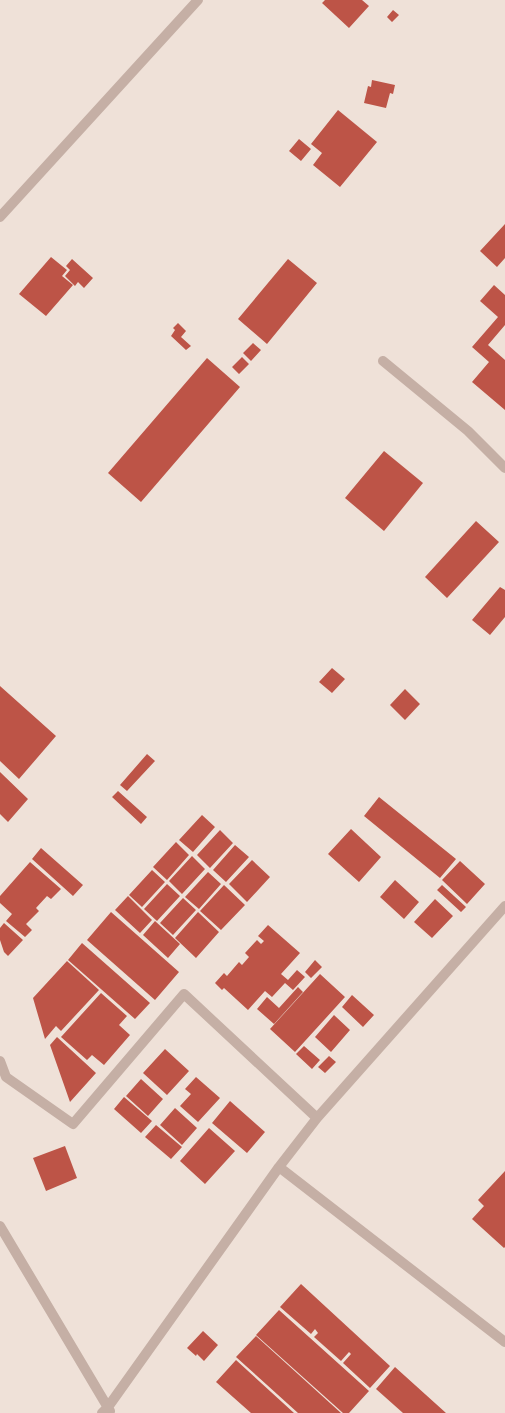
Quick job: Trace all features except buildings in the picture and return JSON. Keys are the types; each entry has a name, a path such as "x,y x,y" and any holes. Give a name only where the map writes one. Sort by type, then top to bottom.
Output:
{"street":[{"path":"2,211 198,0"},
{"path":"384,361 468,431 505,468"},
{"path":"0,1226 107,1411 279,1167 317,1118 505,906"},
{"path":"0,1061 6,1077 73,1124 184,994 317,1118"},
{"path":"279,1167 505,1342"}]}
